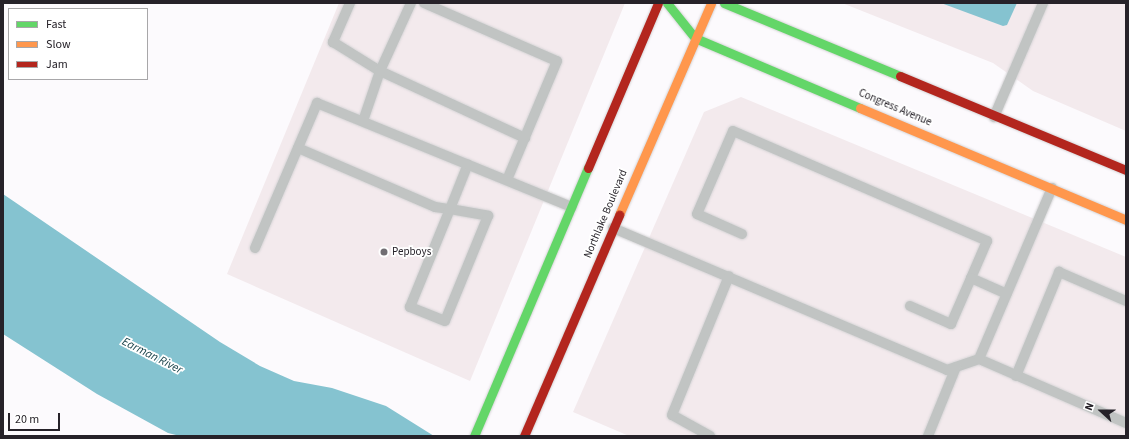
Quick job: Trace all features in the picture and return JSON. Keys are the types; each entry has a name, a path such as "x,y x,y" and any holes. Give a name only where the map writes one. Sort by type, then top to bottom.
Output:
{"street":[{"path":"474,436 658,3"},
{"name":"Congress Avenue","path":"667,3 695,38 1126,220"},
{"name":"Northlake Boulevard","path":"524,436 710,3"},
{"path":"724,3 994,117 1126,170"}],"lane":[{"path":"350,3 333,42 380,71 525,138"},
{"path":"363,121 380,71 411,3"},
{"path":"424,3 557,61 507,180"},
{"path":"994,117 1043,3"},
{"path":"255,248 317,103 572,207"},
{"path":"742,234 697,214 733,131 987,241 951,324 910,306"},
{"path":"298,148 435,207 450,209 488,216 445,321 410,307 450,209 468,164"},
{"path":"979,360 1052,188"},
{"path":"613,228 729,276 947,370 979,360 1126,423"},
{"path":"1016,376 1059,272 1126,301"},
{"path":"710,436 672,415 729,276"},
{"path":"971,278 1007,294"},
{"path":"928,436 956,367"}],"shaded area":[{"path":"339,3 625,3 470,381 227,274"},
{"path":"842,3 1126,3 1126,131 1033,91 993,63"},
{"path":"741,97 1126,257 1126,436 629,436 573,412 704,112"}],"water":[{"path":"941,3 1017,3 1007,25 1003,26"},
{"name":"Earman River","path":"3,194 220,342 260,366 294,381 332,388 386,406 434,436 180,436 168,433 97,394 3,334"}],"traffic: fast":[{"path":"667,3 695,38 860,108"},
{"path":"724,3 900,76"},
{"path":"474,436 588,168"}],"traffic: slow":[{"path":"619,215 711,3"},
{"path":"860,108 1126,220"}],"traffic: jam":[{"path":"588,168 658,3"},
{"path":"900,76 1126,170"},
{"path":"524,436 619,215"}],"place":[{"name":"Pepboys","path":"384,252"}]}
